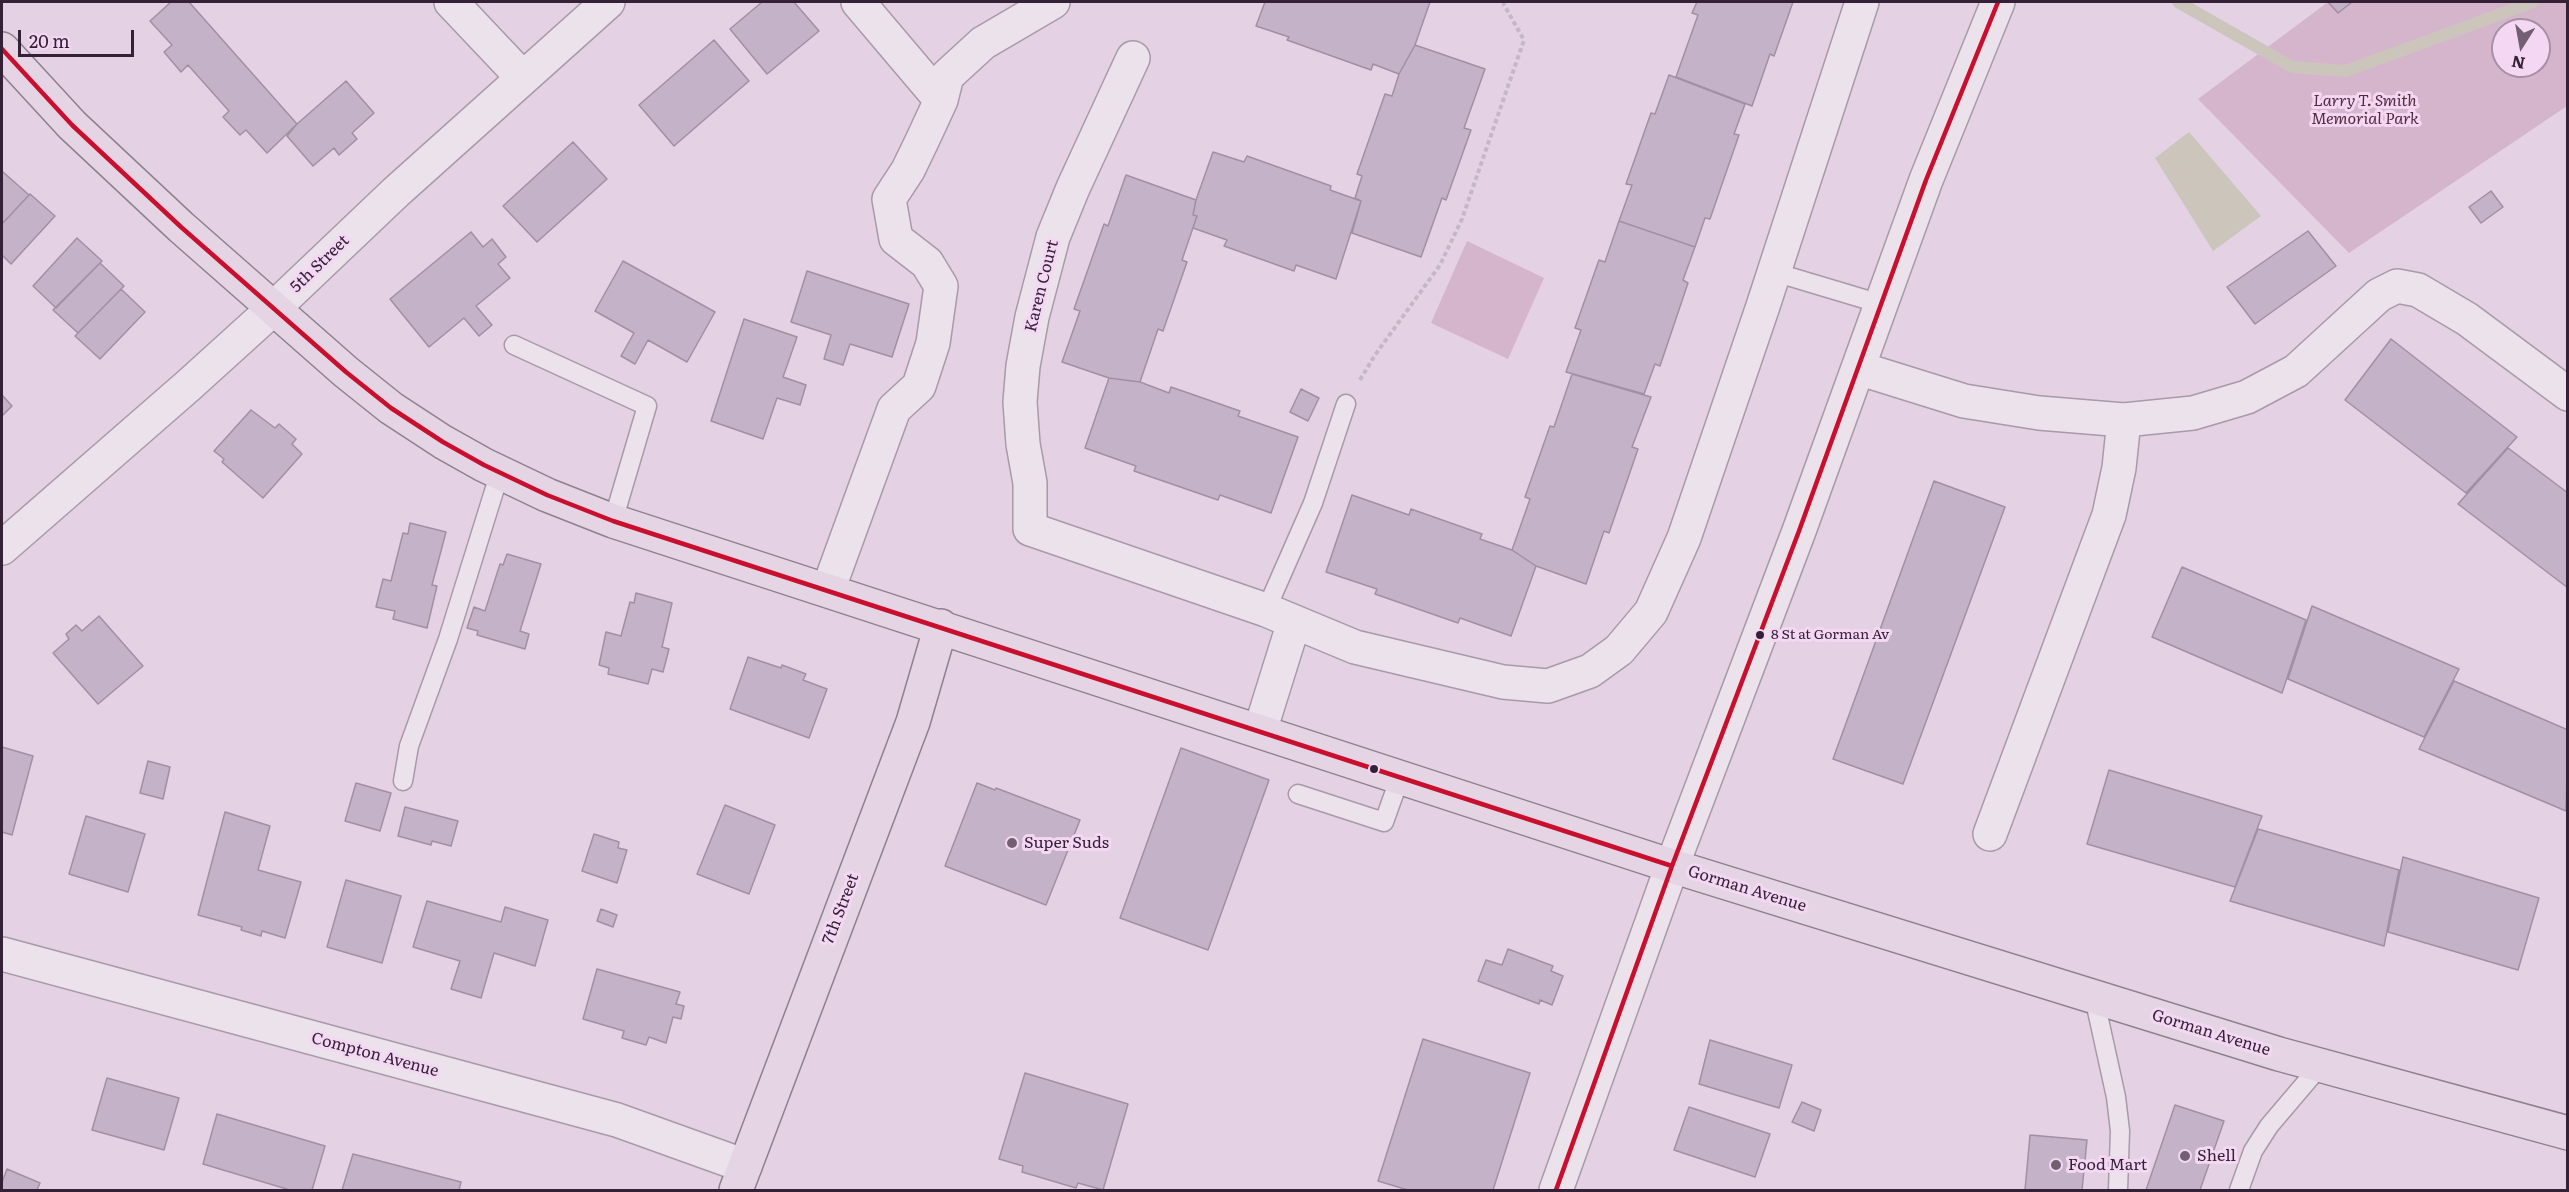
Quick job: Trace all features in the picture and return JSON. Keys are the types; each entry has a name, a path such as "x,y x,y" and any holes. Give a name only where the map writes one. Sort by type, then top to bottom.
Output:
{"main road":[{"name":"Gorman Avenue","path":"2,49 72,125 181,227 391,408 443,442 547,495 613,521 1672,866 2320,1066 2568,1133"},
{"name":"7th Street","path":"740,1179 914,722 941,626"}],"street":[{"path":"451,2 522,77"},
{"name":"5th Street","path":"2,548 189,385 396,192 608,2"},
{"path":"858,2 941,100"},
{"path":"828,590 894,409 919,386 933,344 941,286 927,263 896,239 889,199 908,170 941,100 947,76 983,44 1053,2"},
{"path":"1260,731 1280,616 1355,647 1503,682 1548,686 1590,671 1600,664 1619,650 1652,612 1684,538 1862,2"},
{"path":"1556,1191 1672,866 1926,180 1998,2"},
{"name":"Karen Court","path":"1133,57 1053,237 1032,317 1023,366 1020,402 1023,444 1030,483 1030,529 1280,616"},
{"path":"1858,368 1964,401 2039,413 2124,420 2193,413 2247,397 2296,371 2379,295 2397,286 2418,290 2467,319 2568,394"},
{"path":"1990,834 2109,515 2119,468 2124,420"},
{"name":"Compton Avenue","path":"2,954 616,1120 740,1179"}],"lane":[{"path":"1774,272 1881,304"},
{"path":"514,345 647,406 613,521"},
{"path":"1280,616 1313,503 1346,404"},
{"path":"403,781 409,746 448,639 500,472"},
{"path":"1298,794 1384,822 1400,777"},
{"path":"2094,997 2116,1097 2120,1131 2118,1191"},
{"path":"2239,1191 2253,1151 2269,1126 2320,1066"}],"path":[{"path":"1346,404 1375,355 1440,265 1462,219 1524,40 1503,3"}],"green space":[{"name":"Larry T. Smith Memorial Park","path":"2328,2 2567,2 2567,106 2349,253 2198,99"},
{"path":"1467,241 1544,278 1508,359 1431,323"}],"shaded area":[{"path":"2189,132 2261,216 2213,251 2155,158"}],"building":[{"path":"171,2 189,2 297,124 267,153 246,130 240,135 223,117 229,111 188,65 181,72 164,52 172,45 150,21"},
{"path":"762,2 794,2 819,31 767,74 730,29"},
{"path":"1265,2 1430,2 1415,45 1399,74 1373,64 1371,70 1287,40 1289,37 1256,26"},
{"path":"1697,2 1793,2 1774,56 1770,54 1752,106 1676,77 1698,15 1692,13"},
{"path":"2328,2 2352,2 2338,13"},
{"path":"714,40 749,81 674,146 639,105"},
{"path":"1415,45 1485,69 1464,128 1471,130 1446,200 1442,198 1421,257 1352,233 1361,201 1355,198 1362,176 1357,174 1385,94 1392,96 1399,74"},
{"path":"1669,75 1745,104 1734,134 1739,135 1710,219 1705,218 1695,247 1619,221 1632,185 1626,184 1651,113 1655,114"},
{"path":"346,81 374,113 352,133 357,139 339,155 334,148 313,166 287,136 297,124"},
{"path":"573,142 607,179 537,242 503,206"},
{"path":"1213,152 1244,162 1247,156 1331,186 1330,190 1361,201 1336,279 1296,265 1294,271 1224,246 1227,240 1193,228 1197,216 1193,215 1196,200"},
{"path":"3,172 29,195 2,224 2,174"},
{"path":"1126,175 1196,200 1193,215 1197,216 1182,260 1187,262 1163,331 1158,329 1140,382 1109,378 1062,362 1080,311 1074,309 1104,224 1108,226"},
{"path":"2491,191 2503,207 2481,223 2469,207"},
{"path":"30,194 55,216 11,264 2,255 2,224"},
{"path":"1619,221 1695,247 1683,280 1688,283 1660,366 1655,364 1644,394 1566,372 1581,330 1575,328 1599,260 1605,262"},
{"path":"2308,231 2336,266 2255,324 2227,287"},
{"path":"471,232 483,247 492,239 506,257 498,264 510,278 476,306 492,325 479,336 464,318 429,347 390,299"},
{"path":"77,238 102,261 56,308 33,286"},
{"path":"623,261 715,312 687,362 648,340 635,364 621,356 634,333 595,311"},
{"path":"100,263 124,286 78,333 53,310"},
{"path":"807,271 909,304 892,357 850,344 843,365 824,359 831,335 791,322"},
{"path":"121,289 145,312 100,359 75,336"},
{"path":"744,319 797,337 783,377 806,385 800,405 777,398 763,439 711,421"},
{"path":"2391,339 2517,437 2466,493 2345,400"},
{"path":"1572,374 1651,397 1632,447 1638,449 1609,533 1604,531 1586,584 1536,566 1512,550 1530,499 1525,497 1550,426 1554,427"},
{"path":"1109,378 1140,382 1169,393 1171,387 1240,411 1238,416 1298,437 1271,513 1220,495 1218,500 1134,471 1136,466 1085,448"},
{"path":"1301,389 1319,398 1308,421 1290,412"},
{"path":"2,395 12,406 2,416"},
{"path":"251,410 275,428 279,424 296,439 292,444 302,454 263,498 222,462 224,459 214,451"},
{"path":"2508,448 2568,493 2568,588 2458,504"},
{"path":"1934,481 2005,507 1903,784 1833,759"},
{"path":"1352,495 1409,515 1411,509 1482,534 1480,539 1512,550 1536,566 1511,636 1460,618 1458,623 1375,594 1377,589 1326,572"},
{"path":"410,523 446,532 432,585 437,586 427,628 393,619 395,611 376,607 383,579 391,581 403,533 408,534"},
{"path":"507,554 541,564 520,631 529,634 525,649 477,635 478,631 467,628 474,607 485,611 500,564 503,565"},
{"path":"2182,567 2306,620 2282,693 2152,637"},
{"path":"636,593 672,603 662,647 669,649 663,672 652,669 648,684 608,674 609,668 599,665 606,632 621,636 630,602 634,603"},
{"path":"2312,606 2459,669 2424,737 2288,679"},
{"path":"99,616 143,666 98,704 53,653 69,639 66,634 76,625 82,631"},
{"path":"748,657 781,668 782,665 806,674 803,680 827,689 809,738 730,709"},
{"path":"2454,681 2568,730 2566,811 2419,749"},
{"path":"2,747 33,756 12,835 2,832"},
{"path":"1181,748 1269,780 1208,950 1120,918"},
{"path":"148,761 170,767 163,799 140,793"},
{"path":"2109,770 2262,816 2235,887 2087,844"},
{"path":"356,783 391,793 380,831 345,821"},
{"name":"Super Suds","path":"977,783 1080,820 1046,905 945,866"},
{"path":"725,805 775,825 749,894 697,874"},
{"path":"405,807 458,821 451,846 432,841 431,845 398,836"},
{"path":"225,812 270,826 258,870 301,882 285,938 262,931 261,936 241,930 242,927 198,915"},
{"path":"86,816 145,834 128,892 69,874"},
{"path":"2258,829 2399,870 2384,946 2230,901"},
{"path":"594,834 619,842 618,848 627,850 617,883 582,871"},
{"path":"2403,857 2539,898 2518,970 2388,932"},
{"path":"346,880 401,896 382,963 327,947"},
{"path":"427,901 501,922 505,907 548,920 535,966 494,953 481,998 451,989 460,961 413,947"},
{"path":"601,909 617,915 613,927 597,921"},
{"path":"1508,949 1553,966 1551,971 1563,976 1552,1005 1540,1000 1539,1004 1478,981 1486,960 1502,965"},
{"path":"597,969 680,992 676,1004 684,1006 681,1019 673,1017 666,1043 649,1037 646,1045 622,1038 624,1031 583,1019"},
{"path":"1423,1039 1530,1073 1493,1190 1408,1190 1378,1181"},
{"path":"1710,1040 1792,1065 1779,1108 1699,1084"},
{"path":"1025,1073 1128,1104 1103,1190 1078,1183 1076,1188 1022,1172 1023,1166 999,1159"},
{"path":"107,1078 179,1098 164,1150 92,1130"},
{"path":"1802,1102 1821,1110 1814,1131 1792,1122"},
{"name":"Shell","path":"2175,1105 2224,1121 2200,1190 2146,1190"},
{"path":"1689,1107 1770,1134 1755,1177 1674,1150"},
{"path":"217,1114 325,1146 312,1190 290,1190 203,1164"},
{"name":"Food Mart","path":"2030,1135 2087,1140 2082,1190 2025,1190"},
{"path":"353,1154 461,1182 459,1190 342,1190"},
{"path":"7,1169 40,1183 37,1190 2,1190 2,1182"}],"waterway":[{"path":"2178,2 2292,67 2346,71 2533,2"}],"transit line":[{"path":"1556,1190 1672,866 1799,531 1926,180 1998,2"},
{"path":"2,49 72,125 181,227 346,372 391,408 443,442 484,465 547,495 613,521 1672,866"}],"place":[{"name":"8 St at Gorman Av","path":"1760,635"},
{"name":"Super Suds","path":"1012,843"},
{"name":"Shell","path":"2185,1156"},
{"name":"Food Mart","path":"2056,1165"}]}
